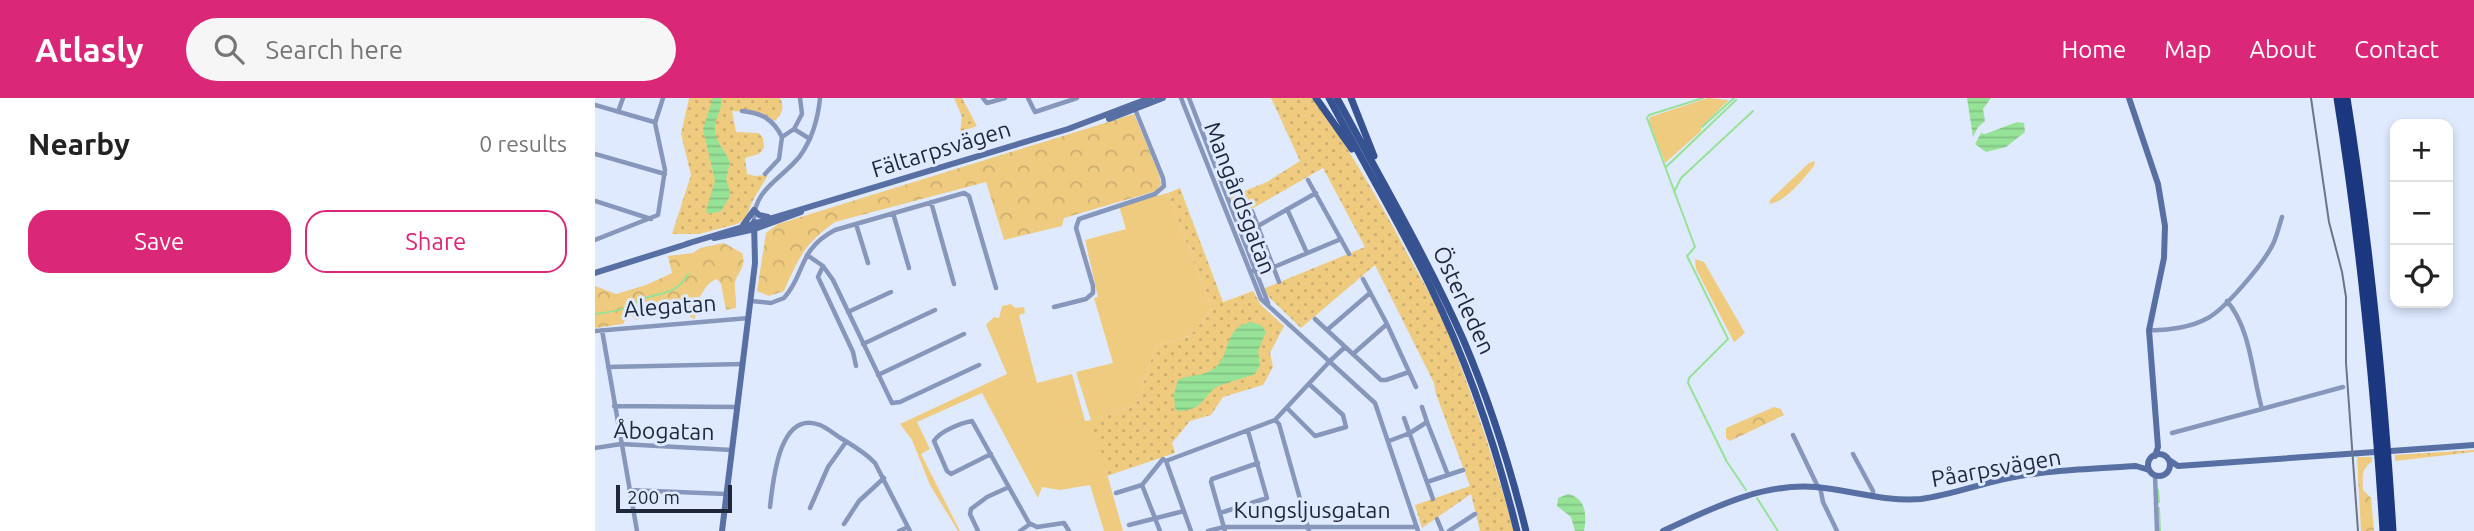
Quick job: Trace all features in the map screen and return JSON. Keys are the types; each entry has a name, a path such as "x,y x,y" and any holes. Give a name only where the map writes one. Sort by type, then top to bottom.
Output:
{"highway":[{"path":"2338,98 2357,227 2370,346 2384,531"},
{"path":"2346,98 2363,212 2377,336 2392,531"}],"main road":[{"path":"1316,98 1372,177"},
{"name":"Österleden","path":"1329,98 1430,285 1464,362 1490,430 1517,531"},
{"name":"Österleden","path":"1337,98 1425,259 1463,340 1498,434 1526,531"},
{"path":"1351,98 1385,185"}],"street":[{"path":"618,112 623,98"},
{"path":"595,240 657,215 665,165 655,123 663,98"},
{"path":"782,137 794,129 802,114 800,98"},
{"path":"740,230 764,191 797,159 810,139 820,98"},
{"path":"983,98 987,103 1005,98"},
{"path":"1028,98 1035,112 1077,98"},
{"name":"Fältarpsvägen","path":"1068,129 1150,98"},
{"name":"Fältarpsvägen","path":"595,273 740,230 755,233 768,221 1135,109 1163,98"},
{"name":"Mangårdsgatan","path":"1181,98 1252,271"},
{"name":"Mangårdsgatan","path":"1189,98 1261,299 1375,403 1418,529"},
{"path":"2129,98 2158,184 2165,224 2164,258 2149,330 2158,450 2149,463 2157,531"},
{"path":"1054,307 1086,299 1093,293 1076,228 1078,220 1155,194 1164,186 1135,109 1142,101"},
{"path":"595,104 655,123"},
{"path":"742,111 767,117 782,137 779,159 765,174"},
{"path":"794,129 810,139"},
{"path":"595,153 665,174"},
{"path":"1308,180 1349,254"},
{"path":"751,301 771,303 784,298 807,255 829,234 964,192 968,194 996,288"},
{"path":"1258,226 1316,193"},
{"path":"595,201 652,219"},
{"path":"931,202 954,284"},
{"path":"1287,209 1307,253"},
{"path":"754,210 768,221 755,233"},
{"path":"722,531 751,301 754,210"},
{"path":"1252,211 1279,282"},
{"path":"893,213 909,268"},
{"path":"2149,330 2169,329 2202,321 2213,315 2263,261 2274,242 2282,218"},
{"path":"856,224 868,263"},
{"path":"1252,271 1341,239"},
{"path":"807,255 824,266 833,280 890,401 894,404 979,365"},
{"path":"824,266 818,277 853,352 856,366"},
{"path":"1363,279 1416,387"},
{"path":"848,312 891,292"},
{"path":"1327,330 1370,293"},
{"path":"2227,300 2242,326 2262,408"},
{"path":"863,344 935,310"},
{"name":"Alegatan","path":"595,331 749,318"},
{"path":"1315,319 1383,380 1409,372"},
{"path":"1353,354 1387,324"},
{"path":"602,330 637,531"},
{"path":"878,374 964,334"},
{"path":"1116,493 1142,485 1165,460 1275,421 1345,347"},
{"path":"608,367 743,365"},
{"path":"1287,408 1308,426 1315,436 1346,427 1343,415 1309,384"},
{"path":"2172,433 2343,387"},
{"path":"614,406 737,407"},
{"path":"1422,407 1448,475"},
{"path":"1404,418 1433,499"},
{"path":"991,454 950,474 934,439 971,421 991,454 1031,524 1038,527 1064,523 1069,531"},
{"path":"1275,421 1279,424 1309,529"},
{"path":"1389,441 1410,433 1427,422"},
{"path":"770,507 781,450 790,432 803,424 817,424 867,454 884,478 909,529 899,531"},
{"path":"2156,429 2170,468 2165,474"},
{"path":"1220,513 1267,498 1248,430"},
{"path":"1793,435 1837,531"},
{"path":"810,508 828,467 846,442"},
{"name":"Åbogatan","path":"595,448 621,444 732,450"},
{"path":"2391,451 2474,445"},
{"path":"2153,457 2163,455 2176,466 2375,452"},
{"path":"1853,454 1873,491 1873,497"},
{"name":"Påarpsvägen","path":"2125,467 2153,457"},
{"path":"1165,460 1191,531"},
{"path":"1225,529 1212,479 1258,463"},
{"path":"2152,472 2165,474 2189,465"},
{"name":"Påarpsvägen","path":"1663,531 1745,496 1790,487 1819,487 1899,500 1929,498 2024,476 2142,466 2152,472"},
{"path":"1427,482 1463,470"},
{"path":"844,524 859,501 884,478"},
{"path":"1142,485 1160,531"},
{"path":"978,531 969,514 971,509 1009,487"},
{"path":"629,490 726,495"},
{"path":"1129,525 1184,511"},
{"path":"1449,531 1475,514"},
{"path":"1437,519 1442,531"},
{"path":"1020,531 1031,524"},
{"path":"1458,525 1462,531"},
{"name":"Kungsljusgatan","path":"1208,531 1418,529"}],"green space":[{"path":"689,98 780,98 782,107 775,121 762,113 732,111 736,132 759,133 763,138 764,148 759,154 745,158 747,174 768,175 746,218 737,224 699,234 672,234 691,175 681,134"},
{"path":"954,98 962,98 977,126 960,132 962,117"},
{"path":"1271,98 1314,98 1385,213 1436,306 1451,341 1480,421 1514,531 1480,531 1471,494 1422,528 1415,505 1470,486 1434,383 1375,265 1301,328 1263,289 1365,247 1323,168 1236,218 1229,197 1267,182 1300,161"},
{"path":"1708,98 1729,100 1701,127 1701,131 1665,163 1649,121 1650,117"},
{"path":"1134,114 1159,174 1161,184 1156,191 1064,218 1062,226 1004,240 986,182 835,222 803,252 784,291 769,296 757,291 766,233 778,224"},
{"path":"1815,161 1814,166 1794,189 1782,199 1769,204 1809,163"},
{"path":"1180,188 1223,302 1253,291 1261,305 1284,326 1270,353 1273,367 1263,385 1223,397 1211,415 1190,421 1172,443 1175,453 1107,476 1091,420 1136,405 1156,346 1190,336 1212,310 1168,193"},
{"path":"1168,193 1212,310 1190,336 1156,346 1136,405 1092,420 1123,531 1104,531 1090,485 1060,490 1042,487 1038,498 982,393 917,422 930,449 921,454 958,531 930,485 912,440 900,424 1007,374 986,325 994,317 999,318 1002,306 1011,304 1015,308 1024,307 1025,313 1019,315 1037,383 1072,374 1085,421 1091,420 1076,372 1113,363 1094,298 1098,297 1085,240 1126,229 1119,206"},
{"path":"724,243 742,253 743,258 743,265 735,282 736,308 726,310 721,284 717,279 709,284 693,304 695,319 690,317 686,305 682,305 677,313 667,320 651,316 636,320 628,316 623,324 595,328 595,286 616,294 646,285 672,273 668,256 693,253 700,248"},
{"path":"1695,259 1704,262 1745,333 1734,342 1696,269"},
{"path":"1774,407 1781,409 1784,415 1730,441 1726,438 1726,428"},
{"path":"2474,452 2395,461 2395,455"},
{"path":"2357,457 2372,457 2372,462 2364,471 2363,490 2371,498 2374,531 2361,531"}],"shaded area":[{"path":"713,98 721,98 715,130 730,162 726,179 730,192 721,211 709,214 706,211 715,181 703,129"},
{"path":"1967,98 1991,98 1983,109 1985,121 1973,137"},
{"path":"2017,122 2024,123 2025,132 2006,147 1986,152 1975,144 1981,133 1985,134"},
{"path":"1251,322 1261,325 1266,332 1258,351 1260,365 1255,374 1218,386 1198,406 1178,411 1175,408 1174,395 1178,380 1215,368 1224,356 1231,336 1242,325"},
{"path":"1568,494 1582,503 1584,531 1575,531 1571,517 1557,506 1558,498"}],"waterway":[{"path":"1703,98 1649,115 1647,118 1695,247 1687,256 1728,339 1689,378 1688,383 1727,462 1746,490"},
{"path":"1702,127 1734,98"},
{"path":"1666,167 1736,100"},
{"path":"1674,192 1681,178 1753,111"},
{"path":"595,314 620,310 642,299 668,292 679,286 688,274"},
{"path":"2158,490 2159,502"},
{"path":"1757,498 1778,531"},
{"path":"2159,508 2160,531"}],"railway":[{"path":"2311,98 2329,222 2346,297 2346,363 2358,531"}]}
